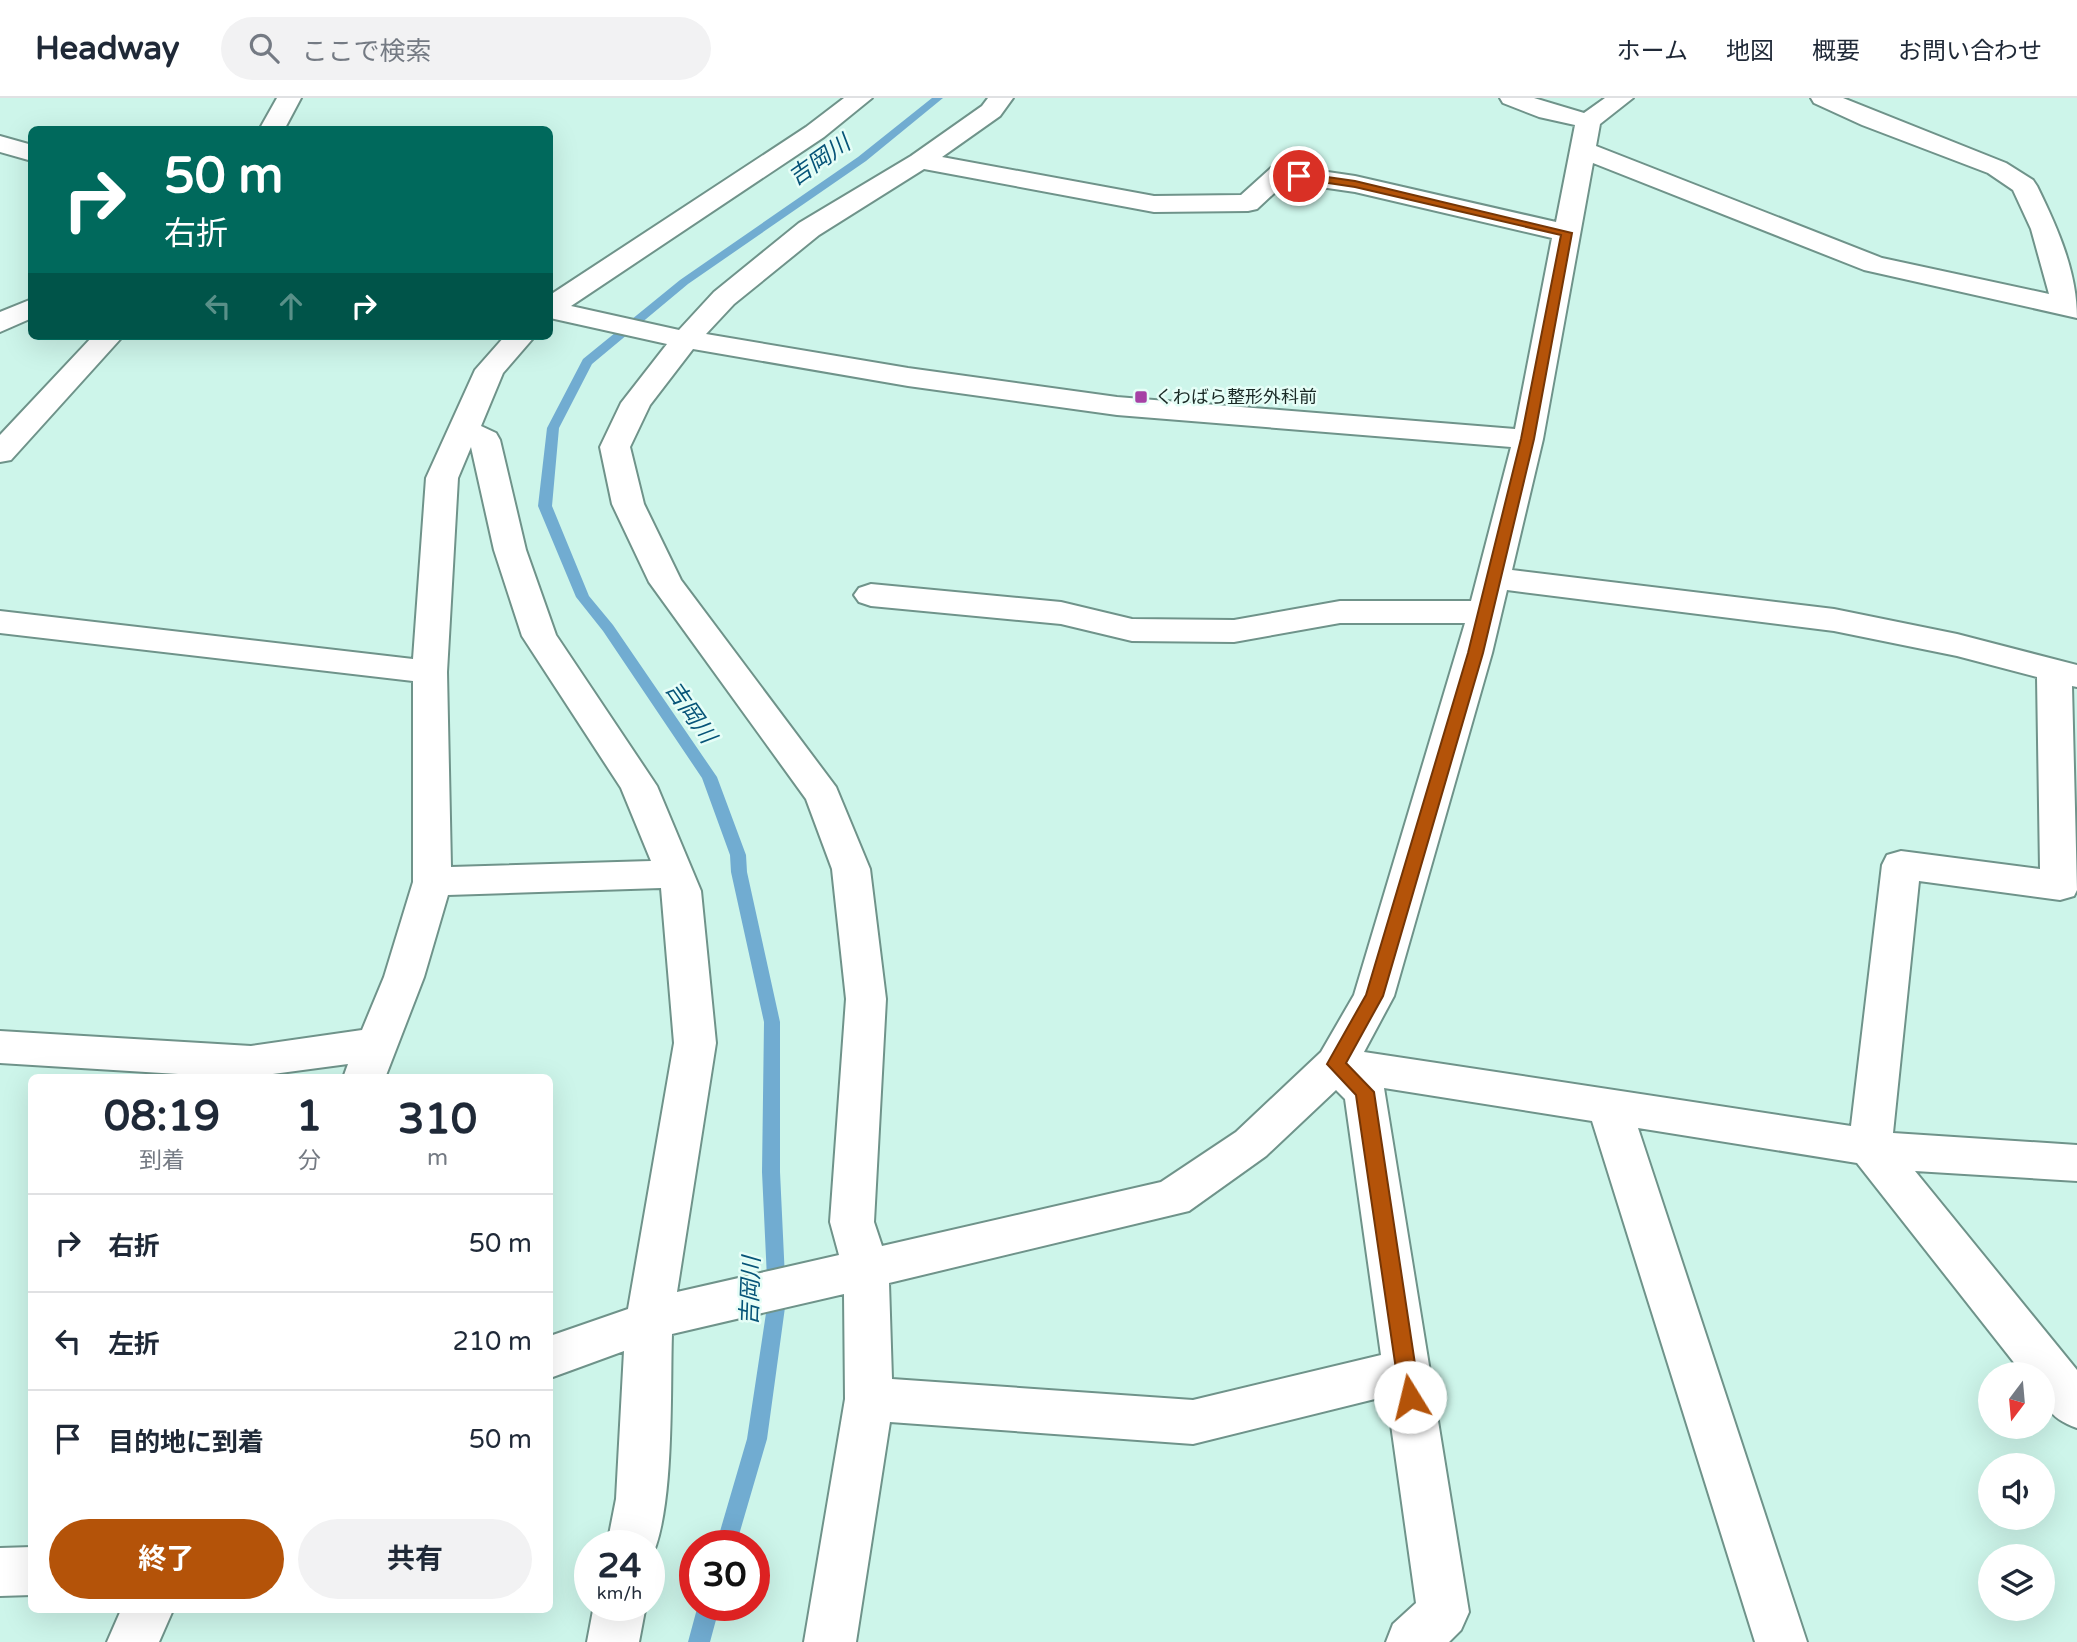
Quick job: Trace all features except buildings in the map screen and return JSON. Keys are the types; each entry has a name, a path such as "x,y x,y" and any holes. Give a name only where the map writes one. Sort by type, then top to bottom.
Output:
{"street":[{"path":"273,126 289,98"},
{"path":"553,307 815,132 860,98"},
{"path":"830,1642 869,1399 852,1222 866,999 851,869 823,796 666,582 628,504 615,447 636,403 679,338 809,229 919,161 991,111 1002,98"},
{"path":"1512,98 1548,112 1585,135 1874,264 2072,308"},
{"path":"553,1356 661,1318 1173,1198 1251,1144 1336,1064 1374,996 1490,595 1528,439 1585,135 1621,98"},
{"path":"1823,98 1871,120 1997,168 2024,186 2044,229 2072,308"},
{"path":"0,144 28,152"},
{"path":"919,161 1154,204 1248,203 1280,173 1355,184 1567,233"},
{"path":"0,323 28,309"},
{"path":"553,310 588,320 679,338 908,377 1117,407 1528,439"},
{"path":"0,453 105,340"},
{"path":"0,1047 251,1062 371,1061 404,976 432,882 430,672 442,478 490,370 517,340"},
{"path":"464,429 485,440 510,550 539,636 639,786 682,891 695,1043 641,1499 635,1530"},
{"path":"870,595 1061,613 1132,630 1234,631 1340,612 1490,595 1834,620 1957,645 2066,673 2060,886 1901,866 1870,1147 2077,1406"},
{"path":"0,622 430,672"},
{"path":"432,882 675,874"},
{"path":"1336,1064 1903,1152 2077,1163"},
{"path":"1336,1064 1365,1092 1443,1612 1412,1642"},
{"path":"1609,1106 1781,1642"},
{"path":"869,1399 1193,1422 1406,1370"},
{"path":"0,1572 28,1570"},
{"path":"133,1642 146,1613"},
{"path":"613,1642 617,1621"}],"waterway":[{"name":"吉岡川","path":"730,1530 757,1439 777,1300 771,1172 772,1022 739,872 738,855 709,777 608,628 583,597 545,506 553,428 587,362 684,282 862,159 938,98"},
{"name":"吉岡川","path":"699,1642 705,1621"}],"place":[{"name":"くわばら整形外科前","path":"1141,397"}],"route":[{"path":"1299,176 1355,184 1567,233 1528,439 1475,653 1374,996 1336,1064 1365,1092 1410,1397"}]}
